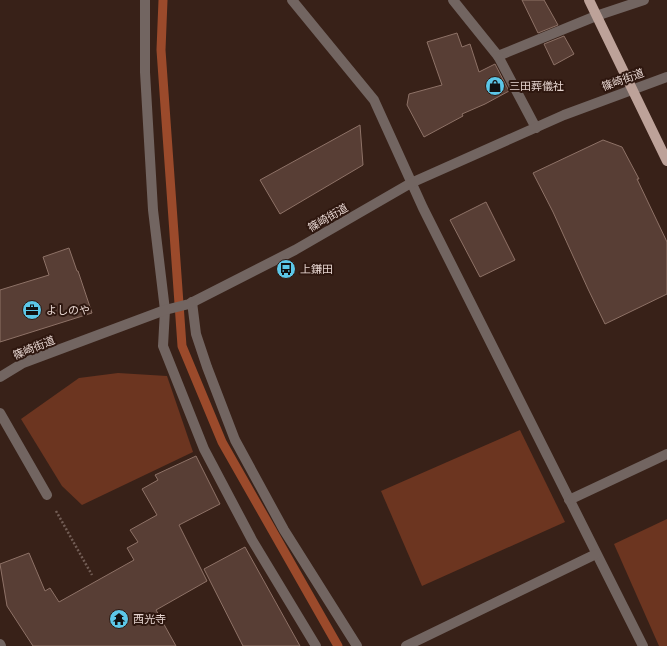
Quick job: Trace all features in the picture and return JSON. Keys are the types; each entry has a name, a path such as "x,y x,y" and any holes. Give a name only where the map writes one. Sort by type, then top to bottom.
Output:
{"main road":[{"path":"589,0 667,161"}],"street":[{"path":"145,0 145,72 153,210 169,310 164,346 204,449 252,540 316,646"},
{"path":"292,0 374,100 411,183 643,646"},
{"path":"453,0 498,56 536,128"},
{"path":"498,56 596,16 644,0"},
{"name":"篠崎街道","path":"0,377 23,363 191,303 295,250 411,183 564,115 667,77"},
{"path":"191,303 196,334 206,367 236,440 284,530 357,646"},
{"path":"0,412 47,495"},
{"path":"569,500 667,454"},
{"path":"406,646 596,554"}],"path":[{"path":"47,495 92,575"}],"shaded area":[{"path":"118,373 167,376 193,452 82,505 62,486 21,419 79,378"},
{"path":"520,430 565,522 422,586 381,491"},
{"path":"667,519 667,646 659,646 614,544"}],"building":[{"path":"522,0 544,0 558,25 538,33"},
{"path":"457,33 462,47 470,44 479,72 495,64 509,91 462,114 463,116 424,137 407,105 409,94 442,85 427,42"},
{"path":"564,36 574,54 554,65 544,44"},
{"path":"360,125 363,165 280,214 260,180"},
{"path":"603,140 622,147 639,179 637,179 667,242 667,294 605,324 553,212 533,173"},
{"path":"486,202 515,260 480,277 450,220"},
{"path":"69,248 92,313 0,342 0,290 49,275 43,257"},
{"path":"196,456 220,504 179,525 207,581 156,610 176,646 33,646 7,606 0,564 29,553 45,591 50,588 59,602 134,560 127,548 138,542 130,530 157,515 142,489 158,480 155,475"},
{"path":"245,547 300,646 243,646 204,569"}],"waterway":[{"path":"163,0 161,50 182,346 222,442 338,646"}],"place":[{"name":"三田葬儀社","path":"495,86"},
{"name":"上鎌田","path":"286,269"},
{"name":"よしのや","path":"32,310"},
{"name":"西光寺","path":"119,619"}]}
